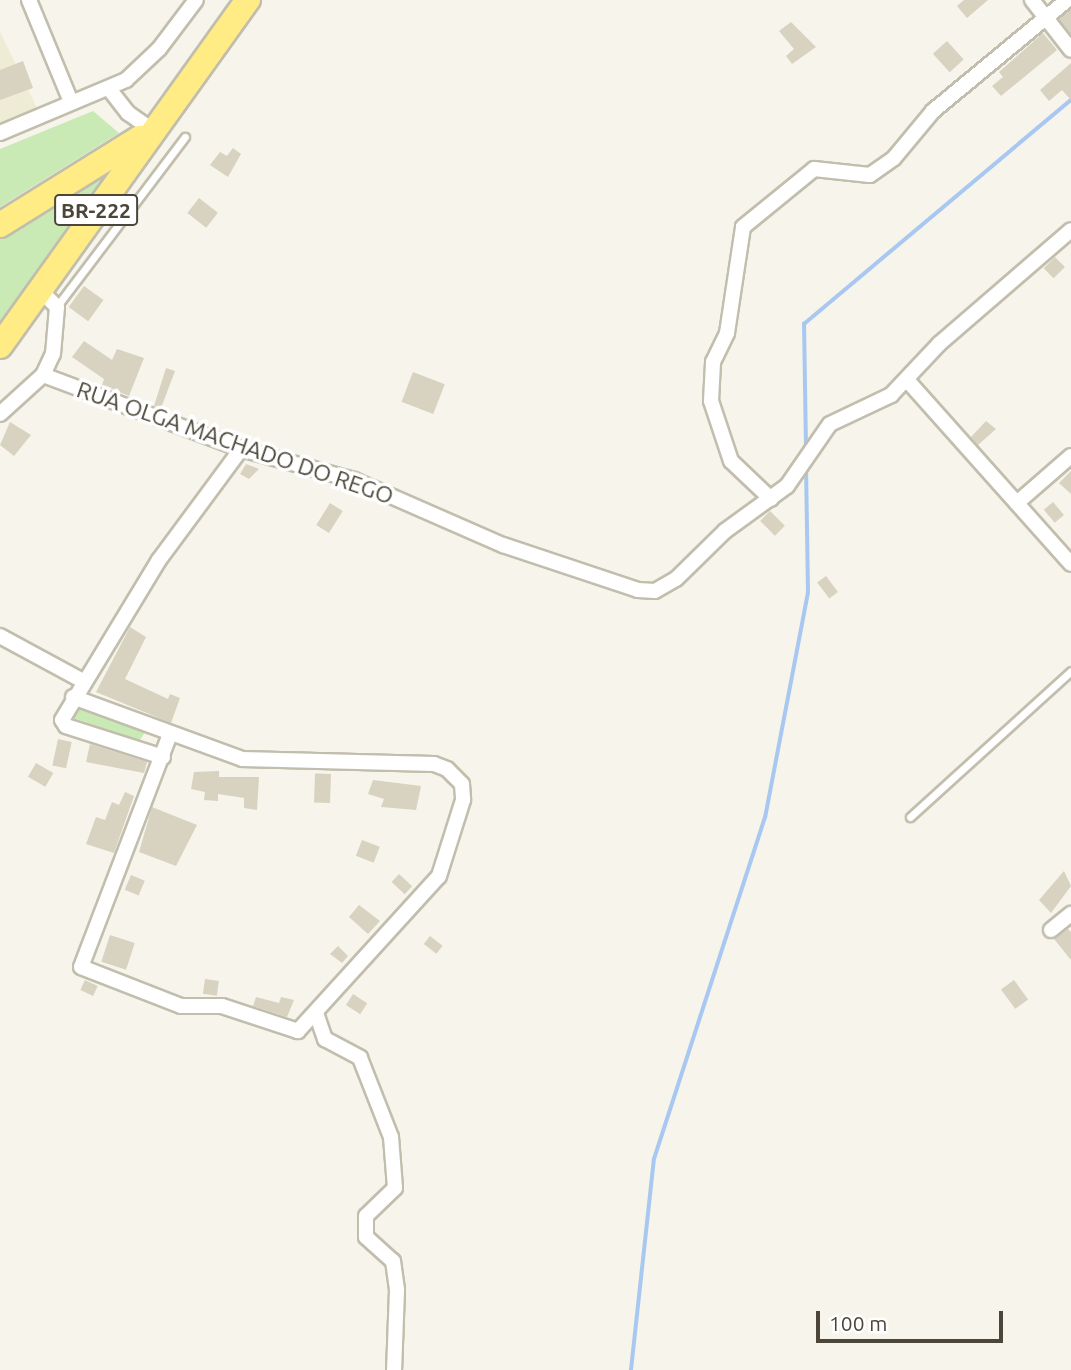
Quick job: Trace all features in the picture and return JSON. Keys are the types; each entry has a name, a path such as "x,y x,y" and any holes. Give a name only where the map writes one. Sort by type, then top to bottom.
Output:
{"highway":[{"name":"BR-222","path":"0,346 48,298 152,130 248,0"},
{"path":"0,225 152,130"}],"street":[{"path":"29,0 71,102"},
{"path":"0,133 71,102 110,90 135,73 196,0"},
{"path":"1032,0 1071,50"},
{"path":"771,499 731,461 711,401 713,362 727,333 743,227 814,170 870,176 894,158 933,111 1068,0"},
{"path":"110,90 128,113 152,130"},
{"path":"732,300 706,375 717,446 746,480 756,509 771,499 798,472 830,424 882,402 907,380 939,344 1071,230"},
{"path":"0,414 43,375 54,354 48,298"},
{"name":"RUA OLGA MACHADO DO REGO","path":"43,375 241,449 355,480 503,545 638,590 655,590 676,579 725,531 756,509"},
{"path":"907,380 1071,564"},
{"path":"163,757 65,726 62,720 73,697 159,560 241,449"},
{"path":"1018,502 1071,456"},
{"path":"0,636 83,681"},
{"path":"73,697 251,761 434,764 456,775 462,785 463,800 439,876 302,1028 288,1031 222,1006 181,1006 81,967 170,734"},
{"path":"1051,930 1071,914"},
{"path":"316,1013 325,1039 360,1058 391,1137 395,1188 366,1216 366,1237 393,1261 397,1290 394,1370"}],"lane":[{"path":"48,298 186,137"},
{"path":"910,817 1071,671"}],"shaded area":[{"path":"0,32 39,112 0,129"}],"green space":[{"path":"93,111 119,133 0,207 0,149"},
{"path":"115,168 0,326 0,236"},
{"path":"77,703 146,731 139,741 71,717"}],"building":[{"path":"964,0 988,0 967,18 957,6"},
{"path":"1071,9 1071,34 1059,19"},
{"path":"791,22 816,47 792,64 786,56 794,49 779,31"},
{"path":"1043,33 1057,50 1001,96 992,86 1003,77 999,72"},
{"path":"947,41 964,60 950,72 933,54"},
{"path":"23,61 33,88 0,100 0,70"},
{"path":"1071,63 1071,100 1062,90 1049,101 1040,90"},
{"path":"233,148 241,154 228,177 210,165 220,152 227,156"},
{"path":"199,198 218,213 206,228 187,213"},
{"path":"1055,257 1065,267 1054,278 1044,268"},
{"path":"84,286 103,300 88,321 69,307"},
{"path":"84,341 112,360 117,349 144,358 129,396 102,385 104,379 72,357"},
{"path":"166,368 175,371 161,408 154,406"},
{"path":"413,372 445,384 433,414 402,402"},
{"path":"986,421 996,429 978,445 971,437"},
{"path":"10,422 31,435 14,456 0,445"},
{"path":"246,464 259,469 249,479 240,474"},
{"path":"1071,471 1071,494 1059,483"},
{"path":"1053,502 1064,515 1055,523 1044,510"},
{"path":"330,503 343,511 329,533 316,525"},
{"path":"770,511 785,526 775,536 760,521"},
{"path":"826,576 838,592 829,599 817,583"},
{"path":"130,627 146,637 125,679 168,699 170,694 180,698 171,723 96,692"},
{"path":"58,739 72,742 66,768 52,765"},
{"path":"90,744 147,762 144,773 86,762"},
{"path":"36,763 53,773 45,787 28,777"},
{"path":"219,771 219,777 259,777 257,810 244,808 244,798 218,794 218,801 204,800 205,792 191,789 194,772"},
{"path":"315,773 331,774 330,803 314,802"},
{"path":"373,780 421,786 416,810 381,807 384,799 368,794"},
{"path":"125,792 134,796 114,853 86,844 96,817 105,820 112,802 119,805"},
{"path":"152,807 197,825 176,866 139,852"},
{"path":"362,840 380,847 374,863 356,856"},
{"path":"1064,871 1071,886 1051,913 1039,900"},
{"path":"399,874 412,886 405,894 391,882"},
{"path":"131,875 145,881 139,896 125,890"},
{"path":"359,905 380,921 368,934 349,917"},
{"path":"1068,929 1071,932 1071,960 1054,939"},
{"path":"110,935 135,943 126,970 101,962"},
{"path":"430,936 443,946 436,954 424,944"},
{"path":"338,946 348,956 342,963 330,954"},
{"path":"205,979 219,981 217,996 203,994"},
{"path":"85,980 98,986 93,996 80,990"},
{"path":"1014,980 1028,999 1015,1009 1001,989"},
{"path":"353,994 367,1003 360,1014 346,1005"},
{"path":"256,997 279,1003 281,997 294,1000 287,1017 253,1006"}],"waterway":[{"path":"806,449 804,324 1071,100"},
{"path":"631,1370 654,1159 765,818 808,593 806,467"}]}
